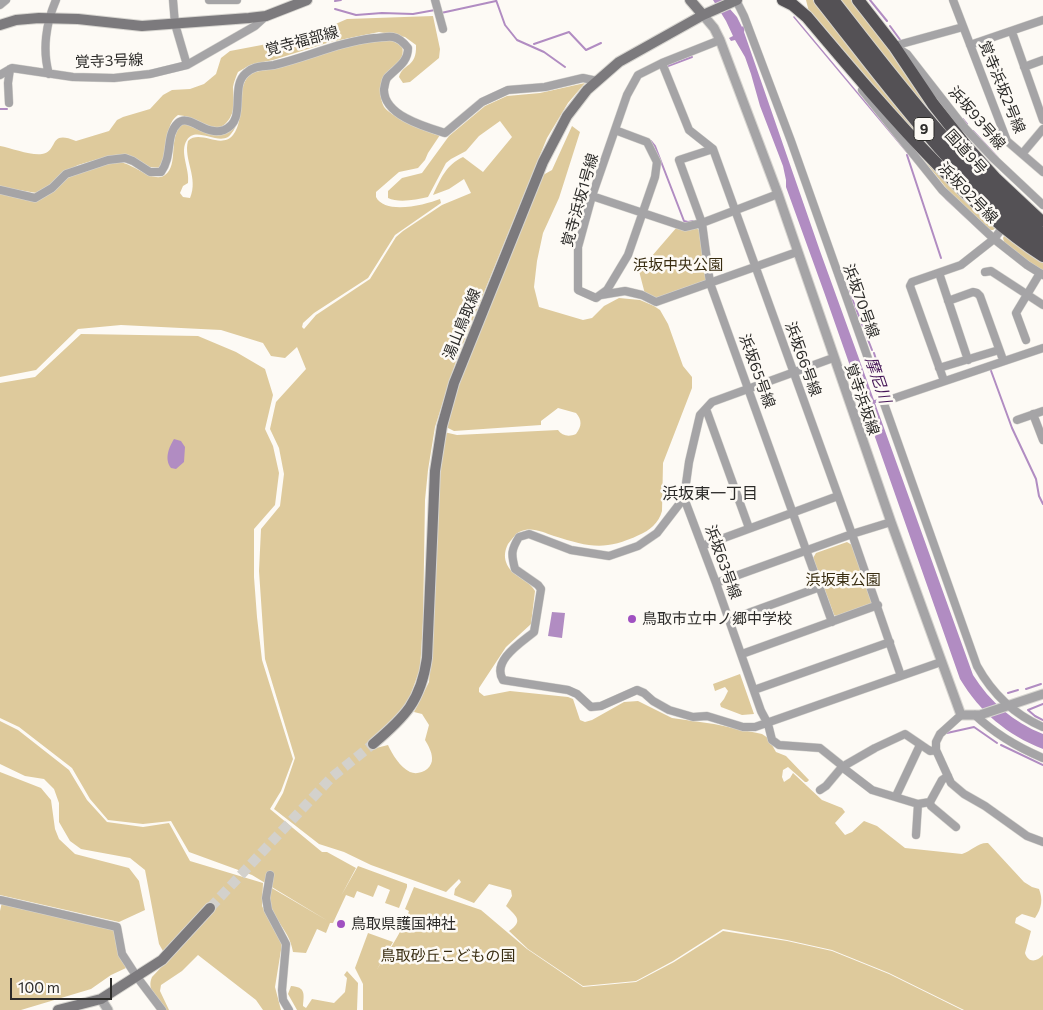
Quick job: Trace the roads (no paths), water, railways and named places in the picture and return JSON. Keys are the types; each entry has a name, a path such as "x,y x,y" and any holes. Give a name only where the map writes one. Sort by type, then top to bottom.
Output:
{"highway":[{"path":"783,0 793,5 807,17 913,139 969,196 1002,226 1043,256"},
{"path":"802,0 807,17"},
{"name":"国道9号","path":"820,0 950,160 996,207 1043,245"},
{"name":"国道9号","path":"833,0 946,140 1001,197 1043,233"},
{"path":"858,0 894,46 933,104 967,147 996,179 1043,223"}],"main road":[{"path":"690,0 703,15"},
{"path":"0,25 16,20 50,18 78,18 142,26 175,24 266,16 302,1"},
{"name":"湯山鳥取線","path":"373,744 404,716 413,704 425,673 431,528 439,443 454,383 533,186 557,132 566,116 587,90 619,62 703,15 734,1"},
{"path":"58,1010 101,999 137,977 162,960 210,908"}],"street":[{"path":"0,5 6,0"},
{"path":"49,74 45,58 45,43 56,0"},
{"path":"173,0 175,24 187,65"},
{"path":"209,0 237,0"},
{"path":"435,0 443,29"},
{"name":"覚寺浜坂2号線","path":"953,0 1008,141 1043,172"},
{"name":"浜坂70号線","path":"734,1 744,16 791,141 977,666 987,684 1006,706 1043,727"},
{"name":"覚寺浜坂線","path":"703,15 714,28 720,40 778,194 833,358 961,714"},
{"name":"覚寺3号線","path":"10,70 12,68 73,78 150,74 187,65 255,26 266,16"},
{"path":"970,46 1043,20"},
{"path":"894,46 963,27"},
{"path":"1012,32 1043,120"},
{"name":"覚寺福部線","path":"0,190 35,198 52,188 66,174 108,160 125,158 134,161 150,172 161,172 167,164 171,135 177,124 182,120 189,120 208,130 221,131 230,126 236,117 239,82 243,74 255,67 274,65 361,40 393,37 408,48 406,59 386,79 384,93 386,102 398,113 423,126 445,133 482,102 508,90 545,87 583,78 597,81"},
{"name":"覚寺浜坂1号線","path":"601,295 596,298 578,290 578,247 592,196 626,95 638,75 720,40"},
{"name":"浜坂93号線","path":"894,46 907,54 964,127 1029,198 1043,205"},
{"path":"1024,67 1043,60"},
{"path":"662,64 689,130 713,149"},
{"name":"浜坂92号線","path":"851,69 861,89 942,190 994,239 1042,274"},
{"path":"0,75 10,70"},
{"path":"9,103 8,83 10,70"},
{"path":"1022,154 1043,129"},
{"path":"601,295 607,290 628,255 655,177 657,162 647,142 615,130"},
{"name":"浜坂66号線","path":"713,149 878,605 901,676"},
{"name":"浜坂65号線","path":"713,149 679,160 702,223 710,283 832,622"},
{"path":"592,196 685,227 702,223 778,194"},
{"path":"943,378 910,286 912,282 961,265 994,239 1000,231"},
{"path":"601,295 625,292 642,295 656,302 797,252"},
{"path":"985,272 991,271 1043,305"},
{"path":"939,273 968,360"},
{"path":"1026,340 1016,312 1042,274"},
{"path":"939,368 1000,354 980,296 973,292 948,301"},
{"path":"883,402 1043,348"},
{"path":"749,528 706,409 712,402 833,358"},
{"name":"浜坂63号線","path":"706,409 700,415 689,462 684,498 742,654 761,711 768,724 772,740 779,745 820,748 840,764 842,768"},
{"path":"1017,420 1043,411"},
{"path":"1033,414 1043,440"},
{"path":"702,546 838,496"},
{"path":"684,498 656,533 638,546 609,556 571,550 529,534 519,537 512,548 515,569 538,584 541,589 534,632 507,654 501,666 500,675 503,680 568,690 577,694 591,707 601,706 637,690 669,710 693,717 707,716 743,727 755,727 941,662"},
{"path":"716,583 852,534 891,522"},
{"path":"729,620 820,587"},
{"path":"742,654 878,605"},
{"path":"754,690 890,642"},
{"path":"1043,694 978,715 961,714 940,734 936,742 936,750 951,783 964,794 985,806 1027,836 1043,842"},
{"path":"978,715 988,727 1020,749 1043,758"},
{"path":"820,790 842,768 875,748 905,734 920,745 930,750 936,750"},
{"path":"896,796 920,745"},
{"path":"842,768 872,790 918,804 930,802"},
{"path":"930,802 942,780 948,776"},
{"path":"930,802 931,806 956,827"},
{"path":"916,835 918,804"},
{"path":"270,876 266,898 268,910 286,944 282,995 289,1010"},
{"path":"0,900 117,927 122,954 162,1010"},
{"path":"101,999 108,1010"}],"waterway":[{"path":"335,1 341,0"},
{"path":"496,0 505,25 517,40 544,52 565,67"},
{"path":"870,0 887,21"},
{"path":"441,13 496,1"},
{"path":"335,9 356,15 382,13 413,14 435,10"},
{"path":"890,26 901,41"},
{"path":"534,44 569,32 586,50 601,43"},
{"path":"668,66 692,57"},
{"path":"0,109 7,109"},
{"path":"963,119 967,124"},
{"path":"973,131 998,158"},
{"path":"651,141 655,146 684,221 693,221"},
{"path":"907,155 941,258"},
{"name":"摩尼川","path":"849,283 851,296 872,350"},
{"name":"摩尼川","path":"874,353 888,397"},
{"path":"990,368 1012,428 1036,479 1039,496 1043,504"},
{"path":"1026,689 1041,684"},
{"path":"1008,693 1018,690"},
{"path":"1043,704 1028,710 1043,720"},
{"path":"947,733 974,727 997,743"},
{"path":"1001,745 1043,765"}],"tunnel":[{"path":"210,908 332,777 373,744"}],"place":[{"name":"鳥取市立中ノ郷中学校","path":"632,619"},
{"name":"鳥取県護国神社","path":"341,924"}],"district":[{"name":"浜坂東一丁目","path":"710,494"}],"park label":[{"name":"浜坂中央公園","path":"678,265"},
{"name":"浜坂東公園","path":"843,580"},
{"name":"鳥取砂丘こどもの国","path":"448,956"}]}
